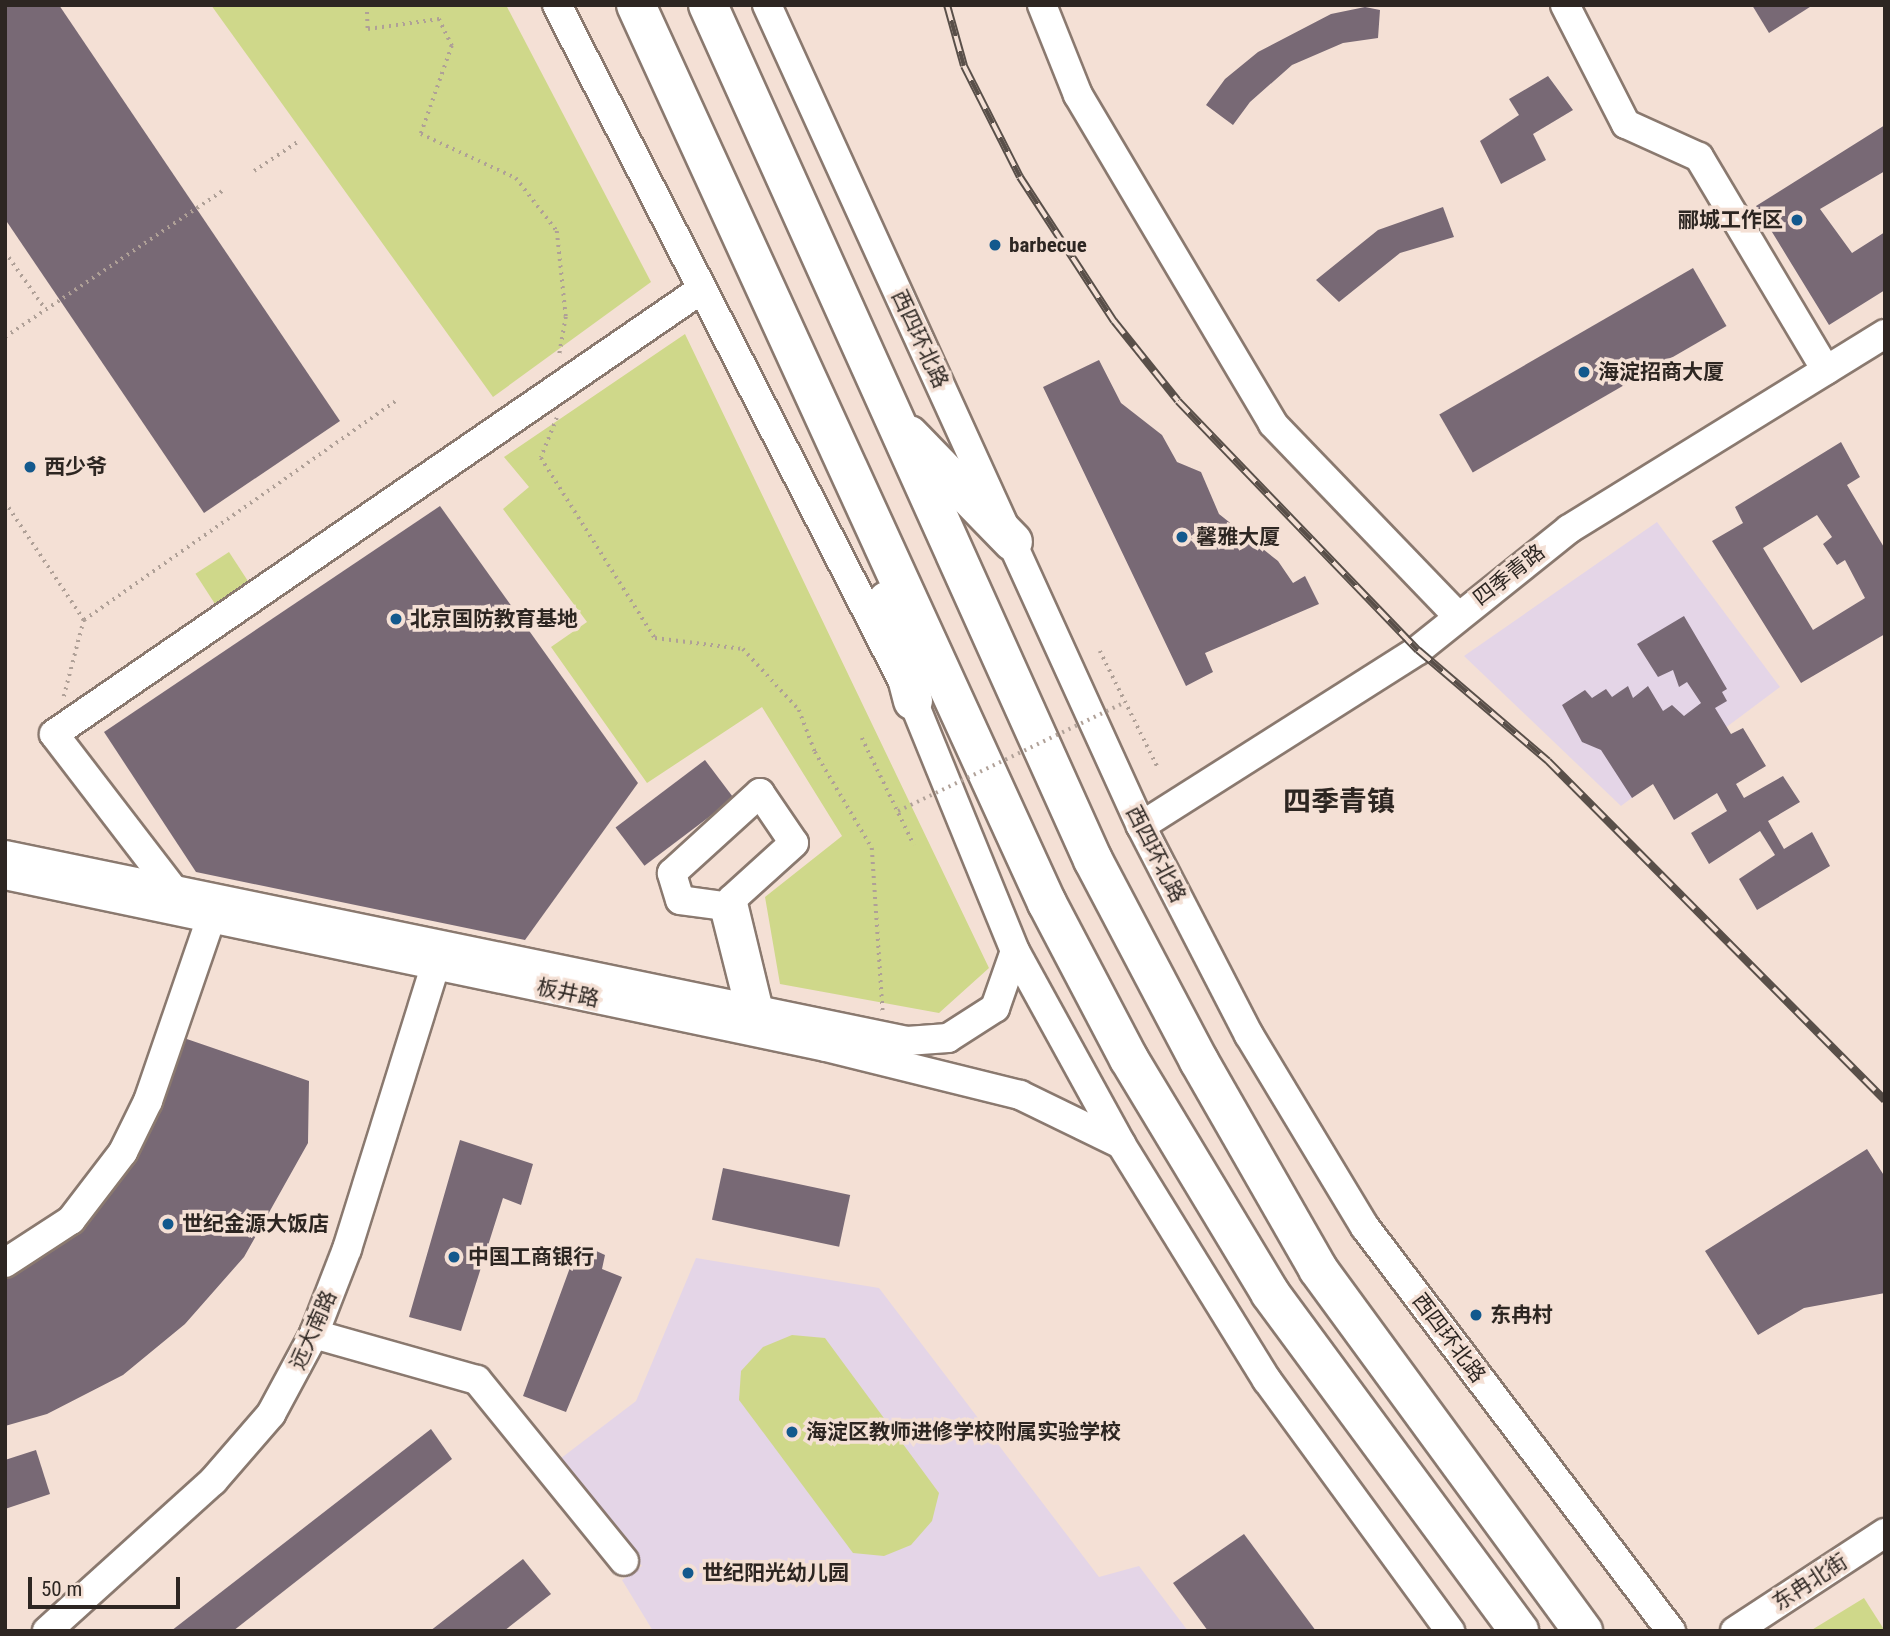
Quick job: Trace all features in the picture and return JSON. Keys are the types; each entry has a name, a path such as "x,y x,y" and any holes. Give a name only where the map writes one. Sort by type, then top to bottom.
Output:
{"highway":[{"path":"636,5 863,507 1047,903 1129,1059 1270,1293 1519,1631"},
{"path":"708,5 890,416 1093,860 1304,1246 1467,1479 1583,1631"},
{"path":"890,416 1013,542"},
{"path":"863,507 913,701"}],"street":[{"path":"557,5 913,701 1015,951 1121,1144 1267,1380 1450,1631"},
{"name":"西四环北路","path":"767,5 1141,826 1249,1035 1365,1227 1671,1631"},
{"path":"1042,5 1078,95 1273,424 1457,615"},
{"path":"1565,5 1626,124 1699,157 1826,370"},
{"path":"191,907 54,734 702,289"},
{"name":"四季青路","path":"1141,826 1418,650 1457,615 1569,529 1885,334"},
{"path":"761,793 794,843 732,899 754,1010 724,906 680,900 672,873 761,793"},
{"path":"5,855 191,907 439,955 754,1010 907,1041 948,1038 995,1008 1015,951"},
{"name":"板井路","path":"5,876 191,907 439,955 826,1047 1020,1095 1121,1144"},
{"path":"5,1263 71,1220 122,1152 148,1101 191,907"},
{"name":"远大南路","path":"47,1631 213,1481 271,1414 314,1334 347,1249 439,955"},
{"path":"314,1334 477,1380 624,1561"},
{"name":"东冉北街","path":"1735,1631 1885,1533"}],"path":[{"path":"367,5 368,29 439,19 452,46 421,134 516,178 557,231 566,317 552,393 561,410 541,458 655,638 743,649 799,710 815,752 872,848 883,1015"},
{"path":"254,171 299,141"},
{"path":"5,337 44,307 225,189"},
{"path":"5,252 44,307"},
{"path":"54,734 84,620 396,401"},
{"path":"5,502 84,620"},
{"path":"1100,651 1158,768"},
{"path":"898,811 1125,702"},
{"path":"862,738 914,845"}],"shaded area":[{"path":"1657,522 1780,687 1621,806 1464,656"},
{"name":"海淀区教师进修学校附属实验学校","path":"696,1258 879,1288 1099,1577 1139,1566 1188,1631 653,1631 622,1580 642,1566 556,1462 636,1401"}],"green space":[{"path":"211,5 506,5 651,282 493,397"},
{"path":"685,334 989,968 939,1013 780,984 765,897 842,836 762,707 647,783 551,647 587,622 503,509 529,487 504,457"},
{"path":"229,552 250,584 216,606 195,574"},
{"path":"792,1335 825,1338 939,1493 932,1521 911,1545 884,1556 853,1553 739,1400 741,1371 763,1347"},
{"path":"1864,1598 1885,1631 1810,1631"}],"building":[{"path":"5,5 59,5 340,421 204,513 5,219"},
{"path":"1752,5 1813,5 1769,33"},
{"path":"1365,7 1380,10 1378,38 1343,43 1292,65 1250,102 1233,125 1206,105 1225,79 1258,52 1331,14"},
{"path":"1548,76 1573,110 1533,134 1546,160 1501,184 1480,141 1519,115 1509,99"},
{"name":"郦城工作区","path":"1885,125 1885,171 1820,209 1852,253 1885,232 1885,290 1829,325 1756,206"},
{"path":"1443,207 1454,237 1400,253 1339,302 1316,280 1378,230"},
{"name":"海淀招商大厦","path":"1693,268 1726,326 1473,473 1439,414"},
{"name":"馨雅大厦","path":"1099,360 1121,403 1162,435 1177,462 1201,472 1219,514 1278,561 1293,583 1305,576 1319,604 1205,653 1213,672 1186,686 1043,387"},
{"path":"1841,442 1860,477 1847,485 1885,549 1885,634 1801,683 1712,541 1743,523 1735,507","holes":["1817,515 1832,537 1823,544 1837,565 1845,560 1865,598 1813,630 1763,548"]},
{"name":"北京国防教育基地","path":"440,506 638,783 525,940 196,872 104,732"},
{"path":"1684,616 1727,689 1722,692 1727,701 1715,708 1731,734 1743,728 1766,766 1736,784 1744,798 1783,776 1800,802 1768,821 1784,849 1812,832 1830,866 1757,910 1739,879 1775,855 1760,831 1709,864 1691,833 1727,811 1717,793 1674,820 1653,784 1632,798 1601,750 1582,742 1562,705 1585,690 1592,698 1606,689 1612,697 1628,686 1633,698 1648,686 1663,711 1672,705 1684,716 1701,703 1687,682 1679,687 1673,670 1658,677 1637,644"},
{"path":"705,760 734,798 644,866 616,827"},
{"name":"世纪金源大饭店","path":"181,1037 309,1081 308,1143 244,1257 185,1324 123,1375 47,1414 5,1426 5,1271 60,1238"},
{"path":"460,1140 533,1164 521,1205 503,1198 461,1331 409,1317"},
{"path":"1867,1149 1885,1177 1885,1293 1804,1308 1758,1335 1705,1251"},
{"path":"723,1168 850,1195 839,1247 712,1220"},
{"path":"579,1243 605,1255 602,1269 622,1277 566,1412 523,1396"},
{"path":"431,1429 452,1459 233,1631 171,1631"},
{"path":"36,1450 50,1494 5,1509 5,1460"},
{"path":"1244,1534 1316,1631 1208,1631 1173,1583"},
{"path":"523,1559 551,1594 504,1631 430,1631"}],"railway":[{"path":"947,5 964,66 1020,177 1114,321 1178,401 1418,650 1548,761 1885,1100"}],"place":[{"name":"郦城工作区","path":"1797,220"},
{"name":"barbecue","path":"995,245"},
{"name":"海淀招商大厦","path":"1584,372"},
{"name":"西少爷","path":"30,467"},
{"name":"馨雅大厦","path":"1182,537"},
{"name":"北京国防教育基地","path":"396,619"},
{"name":"世纪金源大饭店","path":"168,1224"},
{"name":"中国工商银行","path":"454,1257"},
{"name":"东冉村","path":"1476,1315"},
{"name":"海淀区教师进修学校附属实验学校","path":"792,1432"},
{"name":"世纪阳光幼儿园","path":"688,1573"}],"district":[{"name":"四季青镇","path":"1339,802"}]}
